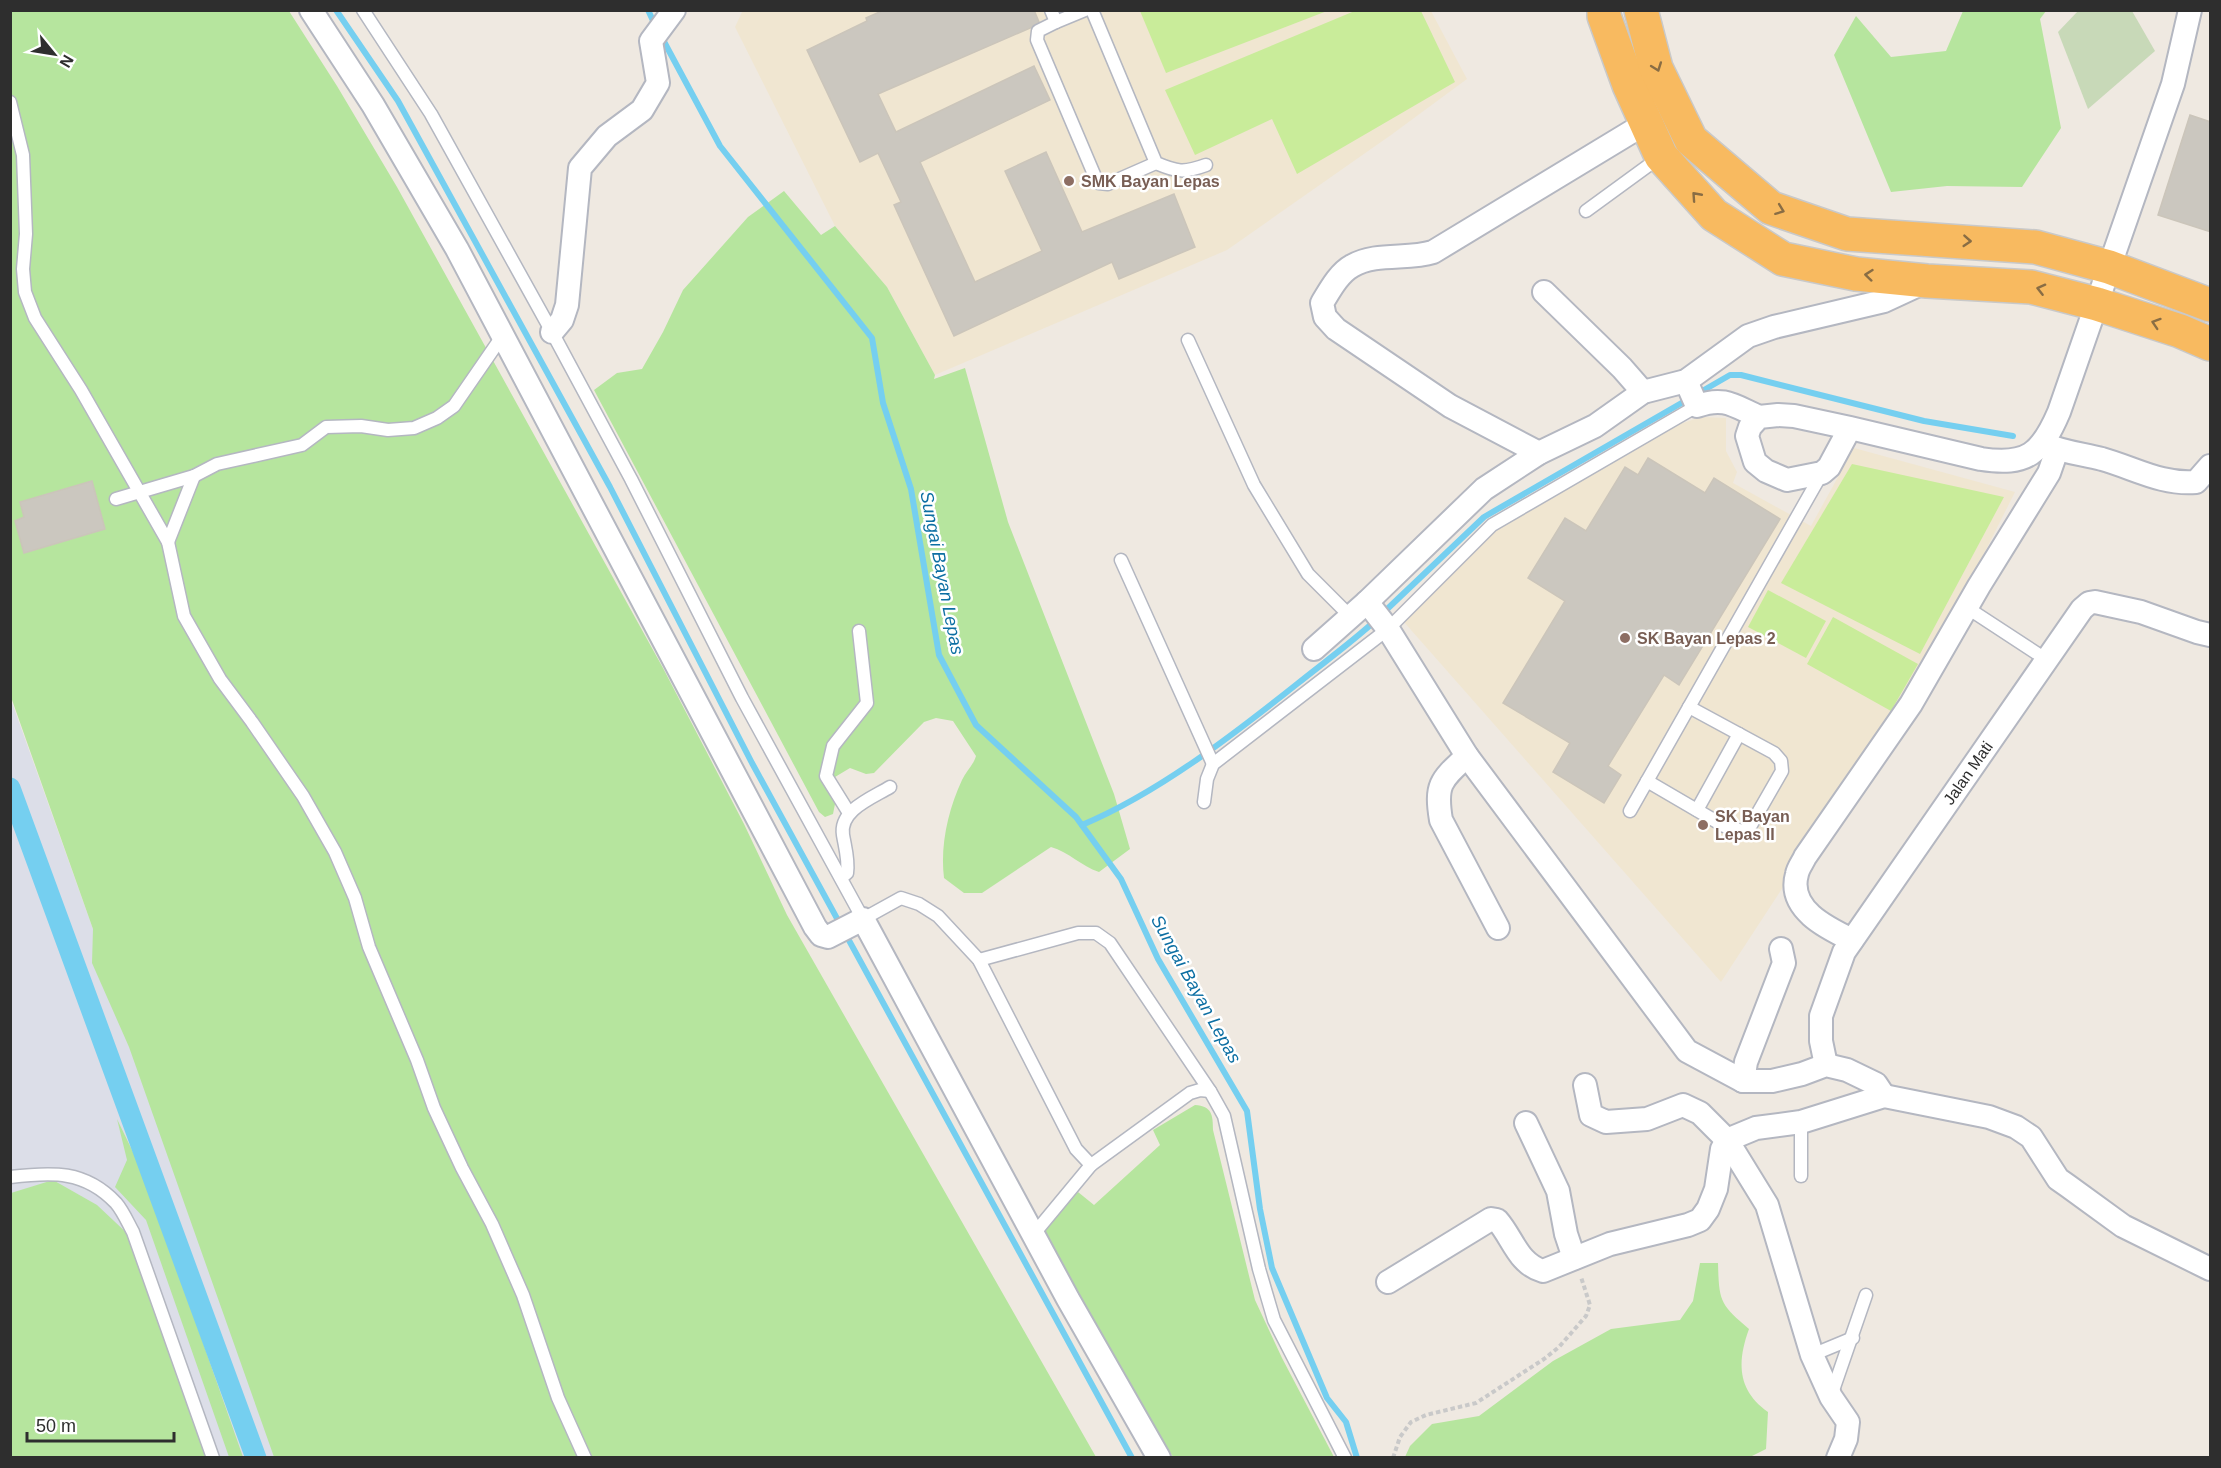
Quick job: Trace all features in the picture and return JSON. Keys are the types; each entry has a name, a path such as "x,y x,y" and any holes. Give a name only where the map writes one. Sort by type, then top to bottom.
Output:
{"highway":[{"path":"1604,10 1604,16 1629,85 1661,156 1714,215 1783,259 1856,274 1927,281 2031,286 2097,304 2180,331 2211,344"},
{"path":"1641,10 1656,68 1691,140 1771,208 1847,234 2035,247 2109,267 2211,305"}],"street":[{"path":"311,10 373,105 457,249 815,927 821,935 828,937 860,921 1159,1458"},
{"path":"552,332 562,320 567,305 580,168 607,136 642,110 658,83 651,41 674,10"},
{"path":"1852,940 1822,926 1805,909 1795,888 1797,873 1805,857 1911,704 1966,607 2049,473 2052,429 2173,84 2190,10"},
{"path":"1539,453 1450,406 1336,329 1325,317 1322,303 1332,286 1353,265 1376,259 1419,256 1433,252 1646,123"},
{"path":"1692,394 1748,336 1774,327 1884,301 1927,281"},
{"path":"1544,292 1622,368 1643,392"},
{"path":"1314,649 1372,616 1484,489 1539,453 1595,426 1643,392 1692,394 1722,401 1759,417 1794,416 1996,462 2026,458 2050,446 2170,481 2196,482 2211,466"},
{"path":"1759,417 1750,427 1747,436 1755,462 1766,471 1786,480 1822,473 1850,428"},
{"name":"Jalan Mati","path":"1826,1065 1821,1041 1821,1016 1844,952 2082,609 2089,603 2095,602 2141,612 2211,635"},
{"path":"1372,616 1467,756 1687,1051 1743,1081 1772,1081 1802,1074 1826,1065 1863,1076 1876,1084 1884,1096"},
{"path":"1467,756 1443,778 1438,803 1441,820 1498,928"},
{"path":"1743,1081 1746,1062 1784,963 1781,949"},
{"path":"1585,1084 1591,1114 1606,1122 1647,1119 1683,1105 1700,1113 1727,1140 1767,1205 1812,1355 1830,1397 1848,1422 1846,1439 1838,1458"},
{"path":"1389,1282 1491,1220 1497,1220 1504,1228 1518,1253 1534,1268 1544,1270 1610,1244 1700,1220 1708,1209 1716,1189 1722,1149 1727,1140 1756,1128 1801,1122 1884,1096 1989,1117 2016,1127 2031,1137 2058,1179 2123,1226 2211,1269"},
{"path":"1526,1123 1558,1191 1566,1234 1574,1258"}],"lane":[{"path":"363,10 431,114 552,332 631,479 742,698 841,878 860,921 901,898 919,904 938,916 979,960 1076,1149 1091,1165"},
{"path":"1084,10 1054,16 1038,32 1037,40 1096,179 1099,183 1108,184 1156,163"},
{"path":"1092,10 1156,163 1175,171 1190,171 1206,165"},
{"path":"10,102 23,155 26,234 23,269 25,292 35,318 81,390 168,542 184,616 220,679 303,796 335,852 355,898 369,947 417,1060 434,1108 492,1224 523,1295 558,1398 585,1458"},
{"path":"1586,211 1661,156"},
{"path":"116,499 194,476 217,464 302,445 326,428 346,426 388,430 414,428 437,418 454,406 503,335"},
{"path":"1188,340 1254,485 1308,574 1372,616"},
{"path":"1211,758 1251,737 1372,616 1492,525 1692,394"},
{"path":"1630,811 1822,473"},
{"path":"168,542 194,476"},
{"path":"1121,560 1211,758 1203,802"},
{"path":"1966,607 2047,660"},
{"path":"849,813 826,776 833,747 867,703 859,631"},
{"path":"1647,781 1724,826 1743,831 1751,825 1782,771 1781,761 1774,753 1689,707"},
{"path":"1697,810 1739,734"},
{"path":"841,878 847,873 848,866 842,827 849,813 890,787"},
{"path":"979,960 1078,933 1096,933 1110,944 1210,1091 1224,1116 1259,1269 1274,1320 1345,1458"},
{"path":"1033,1235 1091,1165 1190,1093 1200,1090 1210,1091"},
{"path":"1801,1122 1801,1176"},
{"path":"10,1177 40,1173 65,1174 92,1183 117,1204 133,1232 213,1458"},
{"path":"1830,1397 1853,1338 1866,1295"},
{"path":"1812,1355 1853,1338"}],"path":[{"path":"1393,1458 1400,1437 1412,1422 1426,1415 1476,1403 1544,1359 1576,1329 1586,1316 1590,1305 1574,1258"}],"shaded area":[{"name":"SMK Bayan Lepas","path":"743,10 1431,11 1467,79 1227,250 935,375 887,287 835,226 735,27"},
{"name":"SK Bayan Lepas II","path":"1701,417 1726,418 1726,451 1737,472 1733,483 1811,526 1854,448 2015,492 1927,667 1721,982 1404,622 1499,526 1668,428"},
{"path":"10,697 93,929 292,1457 11,1457"}],"green space":[{"path":"1357,10 1421,11 1455,82 1297,174 1272,119 1195,155 1165,90"},
{"path":"10,11 289,11 397,187 663,668 744,824 787,915 1096,1457 274,1457 129,1047 92,963 93,929 11,697"},
{"path":"1140,11 1327,11 1166,73"},
{"path":"1963,11 2046,11 2040,19 2061,128 2022,187 1947,186 1891,192 1834,55 1856,16 1891,57 1946,51"},
{"path":"2078,11 2132,11 2155,51 2088,109 2058,32"},
{"path":"784,191 821,235 835,226 887,287 935,375 934,379 965,368 1008,522 1114,794 1130,849 1099,872 1051,847 982,893 964,893 944,878 943,853 949,816 962,780 976,756 953,721 936,718 924,722 874,773 866,774 850,768 835,777 833,814 825,817 819,812 594,390 617,373 642,369 683,290 748,217"},
{"path":"1852,464 2004,497 1920,654 1781,583"},
{"path":"1768,590 1826,621 1806,658 1748,627"},
{"path":"1833,617 1918,664 1891,711 1807,664"},
{"path":"1195,1105 1205,1107 1212,1116 1213,1130 1255,1300 1282,1358 1334,1457 1173,1457 1102,1341 1044,1231 1078,1192 1094,1205 1160,1145 1153,1130"},
{"path":"117,1119 145,1177 243,1457 229,1457 146,1220 115,1187 127,1160"},
{"path":"53,1180 97,1205 131,1237 211,1457 11,1458 11,1193"},
{"path":"1700,1263 1718,1263 1719,1286 1723,1301 1732,1314 1749,1329 1743,1353 1742,1375 1750,1394 1768,1412 1766,1449 1748,1458 1405,1457 1410,1446 1432,1424 1479,1416 1553,1361 1611,1329 1680,1320 1693,1301"}],"building":[{"path":"884,10 1034,10 1039,22 1030,28 878,94 896,132 1034,66 1050,100 920,162 975,282 1042,251 1005,171 1046,152 1082,232 1174,194 1195,247 1119,279 1112,262 954,336 894,205 901,202 878,153 860,162 807,50 867,21 866,18"},
{"path":"2190,115 2211,122 2211,232 2158,215"},
{"name":"SK Bayan Lepas 2","path":"1648,458 1705,493 1714,478 1780,519 1679,685 1664,675 1608,766 1621,775 1604,803 1553,772 1570,743 1503,703 1565,601 1528,578 1565,518 1586,531 1625,467 1638,475"},
{"path":"92,481 105,529 24,553 15,521 24,517 20,502"}],"waterway":[{"path":"336,10 398,101 610,487 752,763 1132,1458"},
{"name":"Sungai Bayan Lepas","path":"648,10 656,27"},
{"name":"Sungai Bayan Lepas","path":"661,36 720,146 872,338 883,403 911,489 939,655 976,725 1076,817 1121,879 1158,959 1247,1111 1260,1209 1272,1268 1327,1398 1346,1422 1357,1458"},
{"path":"1383,613 1484,517 1730,375 1741,375 1924,421 2013,436"},
{"path":"1082,825 1139,797 1194,762 1273,703 1376,620"},
{"path":"10,788 256,1458"}],"place":[{"name":"SMK Bayan Lepas","path":"1069,181"},
{"name":"SK Bayan Lepas 2","path":"1625,638"},
{"name":"SK Bayan Lepas II","path":"1703,825"}]}
